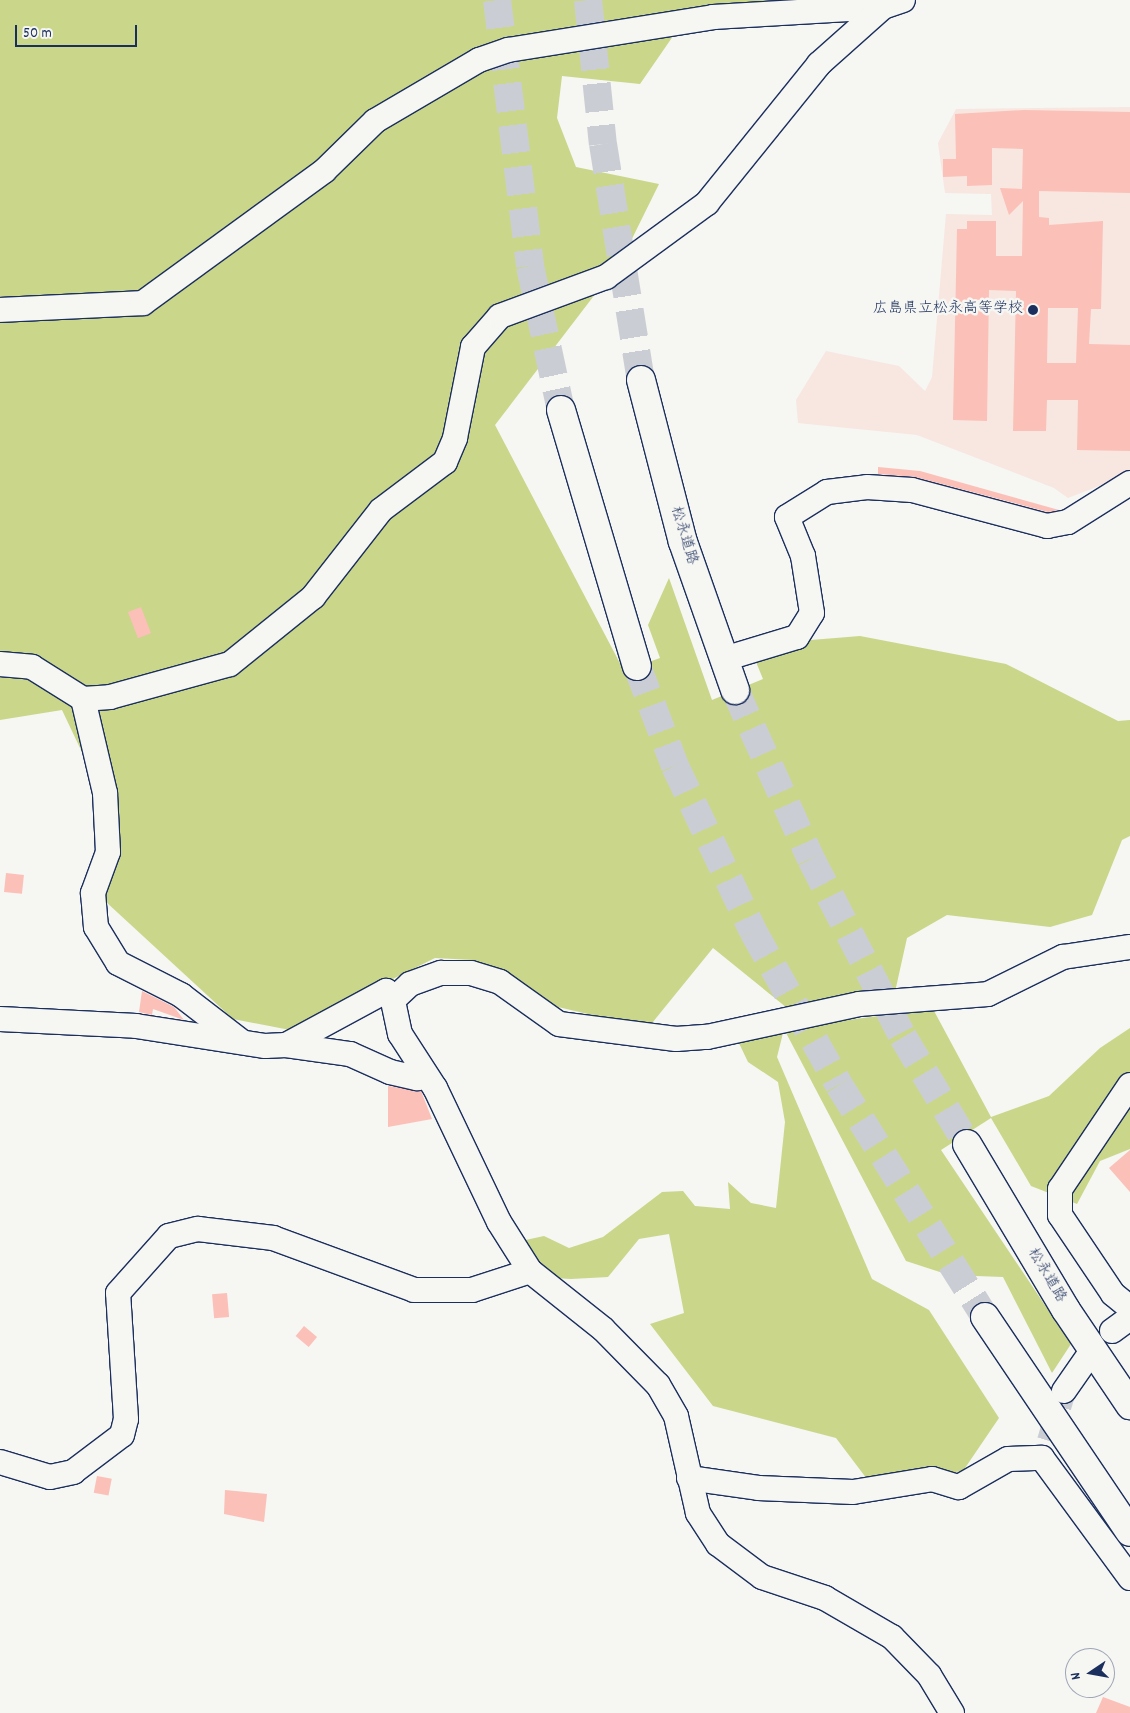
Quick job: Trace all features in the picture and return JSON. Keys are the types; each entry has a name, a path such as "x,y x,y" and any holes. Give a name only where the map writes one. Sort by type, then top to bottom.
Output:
{"highway":[{"name":"松永道路","path":"640,380 683,542 735,690"},
{"path":"561,410 636,666"},
{"name":"松永道路","path":"967,1144 1066,1310 1130,1405"},
{"path":"985,1317 1130,1532"}],"street":[{"path":"0,310 144,303 324,171 375,121 479,60 508,50 714,17 893,4"},
{"path":"0,664 32,667 83,699 110,697 230,664 313,597 380,510 445,462 455,438 474,347 500,316 606,277 707,203 819,64 893,4"},
{"path":"724,659 797,637 812,613 803,556 787,517 827,492 867,487 912,490 1047,526 1068,522 1130,483"},
{"path":"83,699 105,793 108,852 93,893 96,927 118,963 181,995 242,1042"},
{"path":"393,1000 410,984 433,975 471,973 500,982 559,1024 676,1039 707,1037 859,1004 988,994 1063,957 1130,947"},
{"path":"286,1045 386,991 393,1000 400,1034 426,1076 499,1222 530,1271 604,1329 658,1386 676,1416 698,1513 718,1544 762,1577 825,1598 892,1637 929,1675 952,1713"},
{"path":"0,1019 136,1026 242,1042 286,1045 350,1054 390,1072 416,1078 426,1076"},
{"path":"1130,1085 1060,1189 1060,1215 1113,1294 1130,1308"},
{"path":"0,1462 50,1477 73,1472 122,1435 126,1419 118,1292 169,1236 198,1229 272,1238 414,1290 472,1290 530,1271"},
{"path":"1064,1391 1087,1358"},
{"path":"690,1478 758,1488 844,1491 932,1479 959,1487 1008,1459 1045,1450 1130,1578"}],"shaded area":[{"name":"広島県立松永高等学校","path":"1130,107 1130,474 1068,498 1054,488 917,435 798,423 796,400 826,351 899,366 925,391 932,377 946,214 992,215 991,194 945,193 938,143 956,109"}],"green space":[{"path":"0,0 838,0 689,13 640,84 562,76 557,118 576,167 659,184 622,259 495,425 624,671 660,658 648,625 669,578 712,700 763,679 756,662 811,640 860,636 1006,664 1118,721 1130,720 1130,836 1122,840 1092,915 1050,927 947,915 907,938 895,992 792,1012 713,948 648,1028 558,1007 473,960 435,958 290,1030 233,1019 105,901 117,826 62,710 0,720"},
{"path":"933,1009 991,1117 1049,1096 1100,1048 1130,1028 1130,1149 1100,1161 1077,1204 1031,1186 991,1118 941,1150 1071,1344 1052,1373 1003,1277 949,1275 906,1261 784,1029 777,1057 872,1279 929,1310 999,1418 963,1471 870,1483 836,1438 713,1406 650,1324 684,1313 669,1234 639,1239 608,1277 571,1279 554,1278 534,1265 521,1241 544,1236 569,1248 603,1237 662,1192 683,1191 695,1206 730,1209 728,1182 751,1203 776,1208 785,1122 778,1082 748,1062 737,1039 785,1028"}],"building":[{"path":"1024,110 1130,112 1130,193 1039,191 1039,217 1049,218 1049,225 1103,221 1101,309 1091,309 1089,344 1130,345 1130,451 1077,450 1078,400 1047,400 1046,431 1013,431 1016,291 989,290 987,421 953,420 957,229 967,229 967,221 996,221 996,256 1022,256 1023,201 1009,215 1000,188 1022,189 1023,149 992,148 992,185 967,186 967,176 943,177 943,159 956,159 955,114","holes":["1048,308 1078,308 1076,363 1047,363"]},
{"path":"878,467 920,471 1059,510 1048,512 915,477 878,474"},
{"path":"141,607 151,633 138,638 128,612"},
{"path":"6,873 24,875 22,894 4,892"},
{"path":"142,991 174,1007 184,1020 153,1009 152,1015 139,1012"},
{"path":"388,1086 421,1091 432,1119 388,1127"},
{"path":"1130,1150 1130,1192 1109,1168"},
{"path":"227,1293 229,1317 214,1318 212,1294"},
{"path":"304,1326 317,1337 309,1347 296,1336"},
{"path":"97,1476 112,1479 108,1496 94,1493"},
{"path":"225,1490 267,1494 264,1522 224,1514"},
{"path":"1103,1698 1130,1707 1130,1713 1096,1713"}],"tunnel":[{"path":"497,0 530,266 561,410"},
{"path":"588,0 603,144 641,380"},
{"path":"637,666 675,766 753,931 839,1085 985,1317"},
{"path":"735,690 811,859 903,1037 967,1144"},
{"path":"1049,1441 1064,1391"}],"place":[{"name":"広島県立松永高等学校","path":"1033,310"}]}
